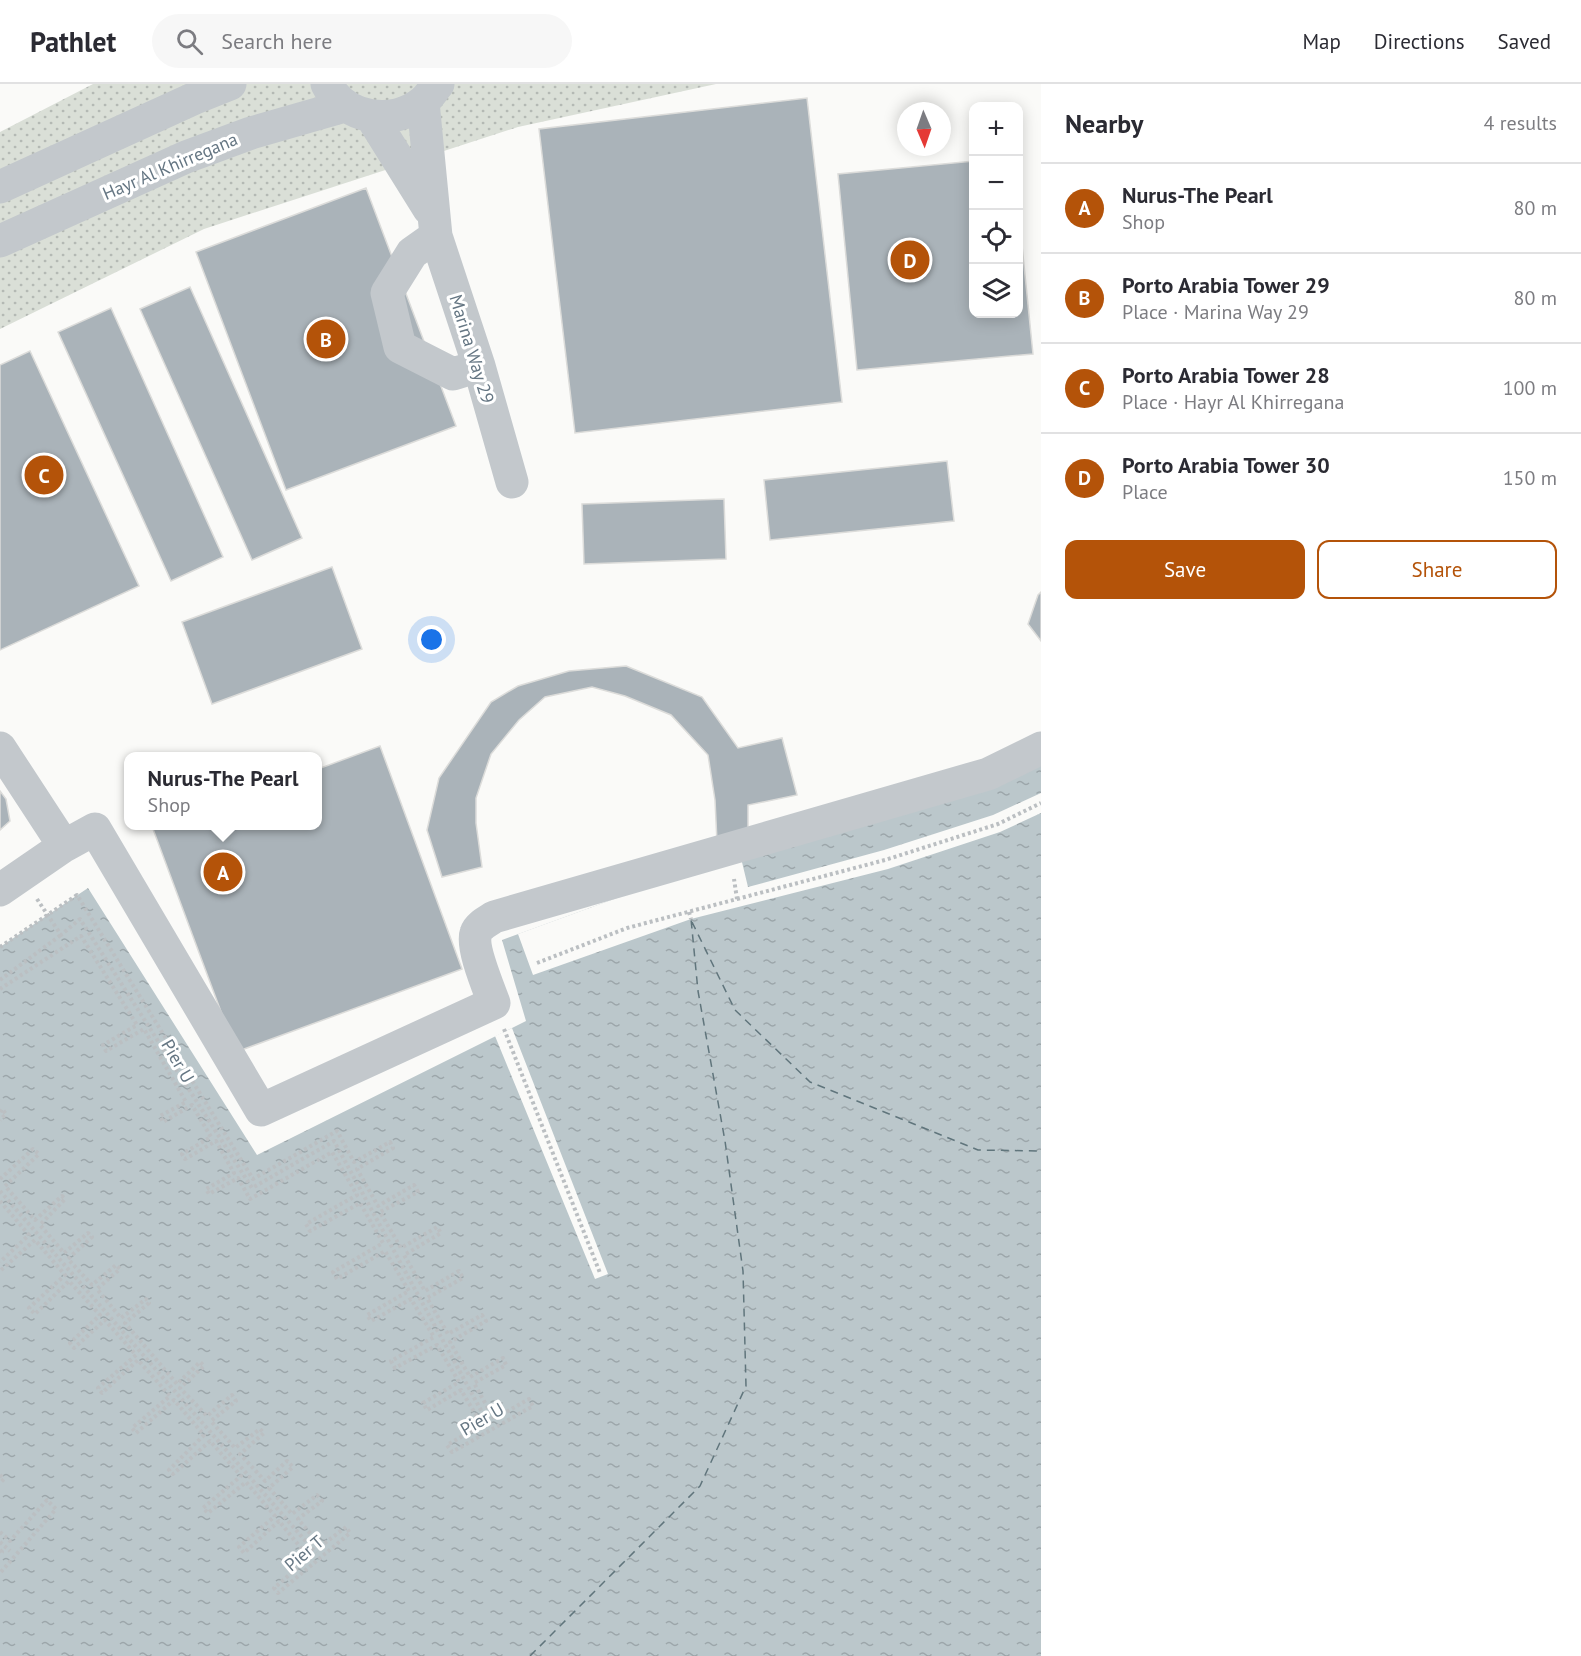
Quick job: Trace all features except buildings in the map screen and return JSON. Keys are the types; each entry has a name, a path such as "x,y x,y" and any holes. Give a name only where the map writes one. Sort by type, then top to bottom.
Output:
{"street":[{"path":"0,187 230,84"},
{"name":"Hayr Al Khirregana","path":"0,241 186,158 250,133 348,102 390,117 408,112 430,93"},
{"name":"Marina Way 29","path":"430,93 435,226 479,366 512,482"},
{"name":"Marina Way 29","path":"348,102 435,226"},
{"path":"435,226 412,253 387,293 400,347 453,374 479,366"},
{"path":"0,748 64,846"},
{"path":"0,890 64,846 95,829 261,1110 494,1003 475,947 476,933 483,924 494,917 988,774 1041,748"}],"path":[{"path":"537,963 627,928 885,860 998,824 1041,803"},
{"path":"730,849 737,899"},
{"name":"Pier U","path":"0,947 77,895 253,1179 337,1131 354,1162 390,1142 393,1148 357,1169 378,1206 414,1185 418,1192 380,1212 401,1248 437,1227 441,1233 404,1255 424,1291 459,1271 463,1278 427,1298 448,1334 482,1315 486,1321 450,1342 470,1377 503,1358 506,1365 474,1383 494,1419 529,1399 533,1406 452,1452 447,1445 482,1425 462,1390 427,1410 423,1403 459,1382 437,1344 395,1368 391,1361 434,1337 411,1299 371,1322 367,1315 409,1291 386,1251 337,1279 333,1272 383,1243 360,1203 310,1231 306,1224 357,1195 332,1152 250,1198 238,1178 209,1194 206,1189 234,1173 216,1141 185,1159 182,1154 211,1137 192,1105 163,1122 160,1116 186,1102 144,1029 106,1051 103,1045 137,1025 81,936 0,989"},
{"path":"689,912 691,919"},
{"path":"48,915 61,935"},
{"path":"0,980 80,919 252,1188 334,1141 489,1425"},
{"path":"494,1003 600,1273"},
{"path":"0,1112 2,1109 6,1114 0,1120"},
{"name":"Pier T","path":"0,1179 33,1149 39,1154 5,1186 35,1220 62,1196 65,1199 40,1225 64,1253 88,1233 92,1237 68,1259 92,1285 116,1265 120,1269 97,1289 121,1318 146,1299 149,1303 125,1323 177,1384 200,1362 204,1366 180,1389 207,1416 232,1395 236,1401 211,1421 235,1448 260,1429 264,1433 240,1454 265,1481 287,1461 293,1467 269,1488 292,1514 317,1495 322,1501 298,1519 321,1546 346,1527 350,1533 278,1593 274,1588 309,1558 279,1521 244,1553 239,1547 275,1516 246,1482 208,1513 203,1508 241,1476 210,1441 173,1474 169,1470 204,1435 174,1400 136,1433 132,1428 170,1396 138,1360 102,1393 98,1388 136,1356 105,1320 74,1348 70,1343 100,1315 69,1281 35,1314 29,1308 65,1275 35,1240 0,1271"},
{"path":"0,1191 316,1553"},
{"path":"0,1201 29,1235 0,1262"},
{"path":"0,1475 4,1479 0,1483"},
{"path":"0,1532 10,1541 47,1500 56,1509 0,1573"},
{"path":"0,1542 10,1551"}],"shaded area":[{"path":"93,84 716,84 518,127 204,229 0,329 0,132"}],"water":[{"path":"1041,763 1041,1656 0,1656 0,947 88,888 257,1155 526,1021 502,940 669,879"}],"pier":[{"path":"1041,793 1041,813 1000,832 888,869 691,919 533,975 518,934 669,879 741,858 748,887 884,850 993,815"},
{"path":"512,1028 608,1274 595,1279 495,1036"}],"ferry route":[{"path":"530,1656 700,1486 746,1386 743,1271 725,1141 698,991 691,919"},
{"path":"692,922 735,1010 810,1082 978,1150 1041,1151"}],"place":[{"name":"Porto Arabia Tower 30","path":"910,260"},
{"name":"Porto Arabia Tower 29","path":"326,339"},
{"name":"Porto Arabia Tower 28","path":"44,475"},
{"name":"Nurus-The Pearl","path":"223,872"}]}
